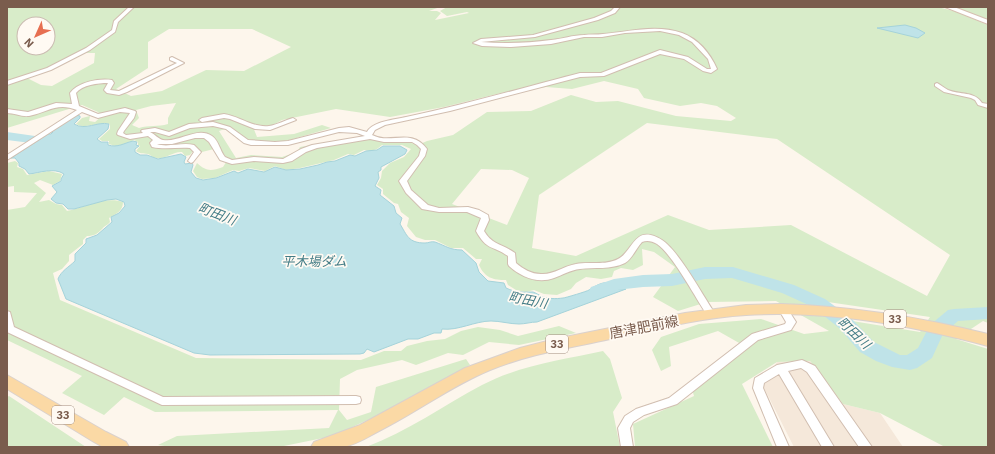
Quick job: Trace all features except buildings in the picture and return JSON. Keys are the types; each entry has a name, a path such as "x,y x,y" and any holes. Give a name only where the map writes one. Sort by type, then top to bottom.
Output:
{"main road":[{"name":"唐津肥前線","path":"320,447 350,437 384,420 470,372 507,358 548,346 707,309 814,310 859,314 952,330 988,340"},
{"name":"33","path":"7,381 100,437 120,447"}],"street":[{"path":"7,83 29,77 56,66 92,47 113,31 117,21 128,8 132,7"},
{"path":"370,136 372,129 382,124 448,110 580,75 602,75 660,52 686,58 705,70 714,69 710,59 694,41 675,32 660,30 625,32 602,36 584,36 551,42 511,45 476,43 481,40 520,38 542,34 596,20 613,12 618,7"},
{"path":"948,7 988,22"},
{"path":"79,108 73,93 76,89 103,80 110,81 111,83 107,90 109,92 119,93 181,63 172,59"},
{"path":"937,85 952,93 973,96 980,104 988,106"},
{"path":"7,111 27,114 57,105 70,105 88,112 93,116 98,116 122,110 129,110 133,112 133,115 121,129 120,134"},
{"path":"7,158 79,108"},
{"path":"181,129 180,127 203,120 224,116 231,117 257,128 270,128 294,120"},
{"path":"120,134 155,130 169,134 200,124 213,124 228,128 246,142 251,143 289,143 321,133 347,128 364,132 378,139 410,140 422,145 424,150 422,156 403,181 404,188 426,207 435,209 466,208 475,210 485,217 486,220 480,231 485,241 489,245 505,249 512,254 512,264 517,269 528,275 542,277 578,266 599,266 622,261 627,257 634,244 643,239 651,239 664,246 707,309"},
{"path":"120,134 127,137 149,134 162,142 171,142 202,135 208,136 212,139 216,150 222,159 227,162 249,159 282,162 290,160 299,153 313,147 370,136"},
{"path":"157,140 153,143 154,146 161,148 184,145 192,146 198,152 191,161"},
{"path":"627,447 624,428 628,419 640,412 673,401 755,337 788,327 790,322 784,310"},
{"path":"7,314 10,329 162,401 356,400"},
{"path":"783,447 758,388 759,381 780,368 802,364 811,369 866,447"},
{"path":"780,368 828,447"}],"shaded area":[{"path":"810,361 843,404 880,413 903,447 794,447 762,384 777,362"}],"green space":[{"path":"7,7 440,7 429,11 437,11 441,13 435,20 469,13 467,12 447,16 440,11 447,7 938,7 957,12 988,25 988,323 983,321 956,339 988,349 988,447 945,447 880,413 843,404 810,361 777,362 742,384 773,447 635,447 633,424 694,396 692,389 748,348 718,331 669,347 671,366 661,371 652,350 661,337 699,324 761,319 804,334 829,331 776,301 707,302 678,311 653,297 675,267 654,252 642,249 643,265 633,270 621,268 614,271 612,277 601,279 586,277 576,283 571,289 557,295 544,294 534,290 526,292 516,290 508,285 506,280 493,279 484,273 479,265 482,259 476,259 463,248 451,248 435,240 425,240 416,237 407,226 409,218 401,212 398,204 394,203 383,194 383,189 377,185 381,178 382,171 390,163 404,157 411,149 402,145 382,145 371,151 364,150 354,155 348,154 334,160 300,168 286,170 275,166 265,171 249,168 239,171 233,170 215,178 202,179 197,177 193,171 197,163 206,169 212,170 223,167 228,159 218,148 202,152 193,151 190,155 185,156 182,152 179,152 160,158 154,158 148,154 136,151 140,146 138,145 138,142 134,140 115,146 109,144 109,141 102,141 99,139 110,129 110,124 106,123 80,126 76,124 82,118 90,116 89,121 95,122 102,116 98,112 82,105 7,128","holes":["169,29 252,29 291,47 244,71 206,70 162,91 131,96 116,89 148,68 148,42","79,53 95,53 94,63 52,86 41,85 25,77 57,65","604,81 638,89 644,98 680,106 701,103 717,106 736,118 731,121 676,116 618,101 596,102 571,95 531,111 487,112 453,135 427,141 418,145 404,142 375,140 364,136 300,147 297,152 282,157 251,155 236,158 219,131 231,127 249,141 286,141 331,128 322,125 294,134 257,137 253,127 271,126 282,120 336,109 390,117 444,107 501,93 546,87 572,89","176,103 168,118 168,124 139,128 132,125 139,118 136,110 151,106","647,123 777,139 950,255 927,296 791,225 709,230 668,215 576,256 532,248 539,195","481,169 512,170 529,178 507,225 452,204","821,301 930,317 920,332 852,321"]},
{"path":"952,7 988,7 988,21"},
{"path":"15,161 18,163 17,167 23,169 27,175 49,171 62,174 60,181 53,185 40,180 34,183 46,193 39,202 49,200 56,204 62,205 67,211 102,201 109,200 123,202 122,208 117,214 109,218 110,222 97,233 92,236 87,236 83,240 83,244 69,255 69,261 62,269 53,273 60,300 196,358 361,360 384,351 401,351 407,346 427,341 445,339 461,331 478,327 500,330 518,336 559,326 576,333 519,345 489,342 463,355 448,353 416,365 402,360 357,370 340,379 339,410 347,420 371,412 376,387 466,359 470,365 374,417 333,436 279,447 171,447 158,445 177,436 329,428 338,410 155,412 124,397 104,415 62,393 82,376 7,340 7,210 25,207 37,193 14,192 14,186 7,187 7,163"},
{"path":"603,351 610,359 622,398 613,412 620,447 366,447 396,434 496,378 541,364"},
{"path":"9,396 86,447 7,447 7,397"}],"water":[{"path":"905,25 916,28 925,33 918,38 877,28"},
{"name":"平木場ダム","path":"76,115 80,116 74,124 78,126 83,127 105,123 109,124 108,129 97,139 101,142 108,142 108,145 115,146 133,141 137,142 136,145 139,146 135,149 135,152 140,155 147,155 158,159 181,154 186,157 184,162 185,164 192,163 193,165 191,172 196,178 203,180 216,178 234,171 238,173 248,169 264,172 275,167 286,170 300,169 335,161 350,155 355,156 366,151 377,150 383,146 400,146 407,150 405,154 381,167 381,170 378,172 379,178 375,186 381,190 380,195 394,206 396,213 402,218 400,224 411,240 419,243 435,242 451,249 462,250 476,263 479,272 488,281 504,283 506,288 516,291 533,292 544,297 555,299 565,298 589,290 598,285 611,282 615,283 618,289 626,289 537,322 512,324 485,321 454,329 442,329 441,333 434,333 418,339 408,339 374,352 367,349 364,353 360,354 210,355 194,353 66,299 58,279 59,276 75,261 75,254 86,243 86,239 97,235 112,222 111,217 119,213 125,206 124,202 116,199 107,200 74,209 68,209 63,204 56,203 51,199 57,192 52,186 61,181 64,174 56,171 46,171 29,174 25,169 19,166 19,163 15,158 11,158 48,134 51,134 53,132 51,132"}],"waterway":[{"name":"町田川","path":"7,136 31,139"},
{"name":"町田川","path":"597,291 614,285 643,281 672,280 705,273 733,272 788,289 819,303 845,323 867,347 883,356 899,362 910,363 925,353 936,330 954,315 988,313"}]}
